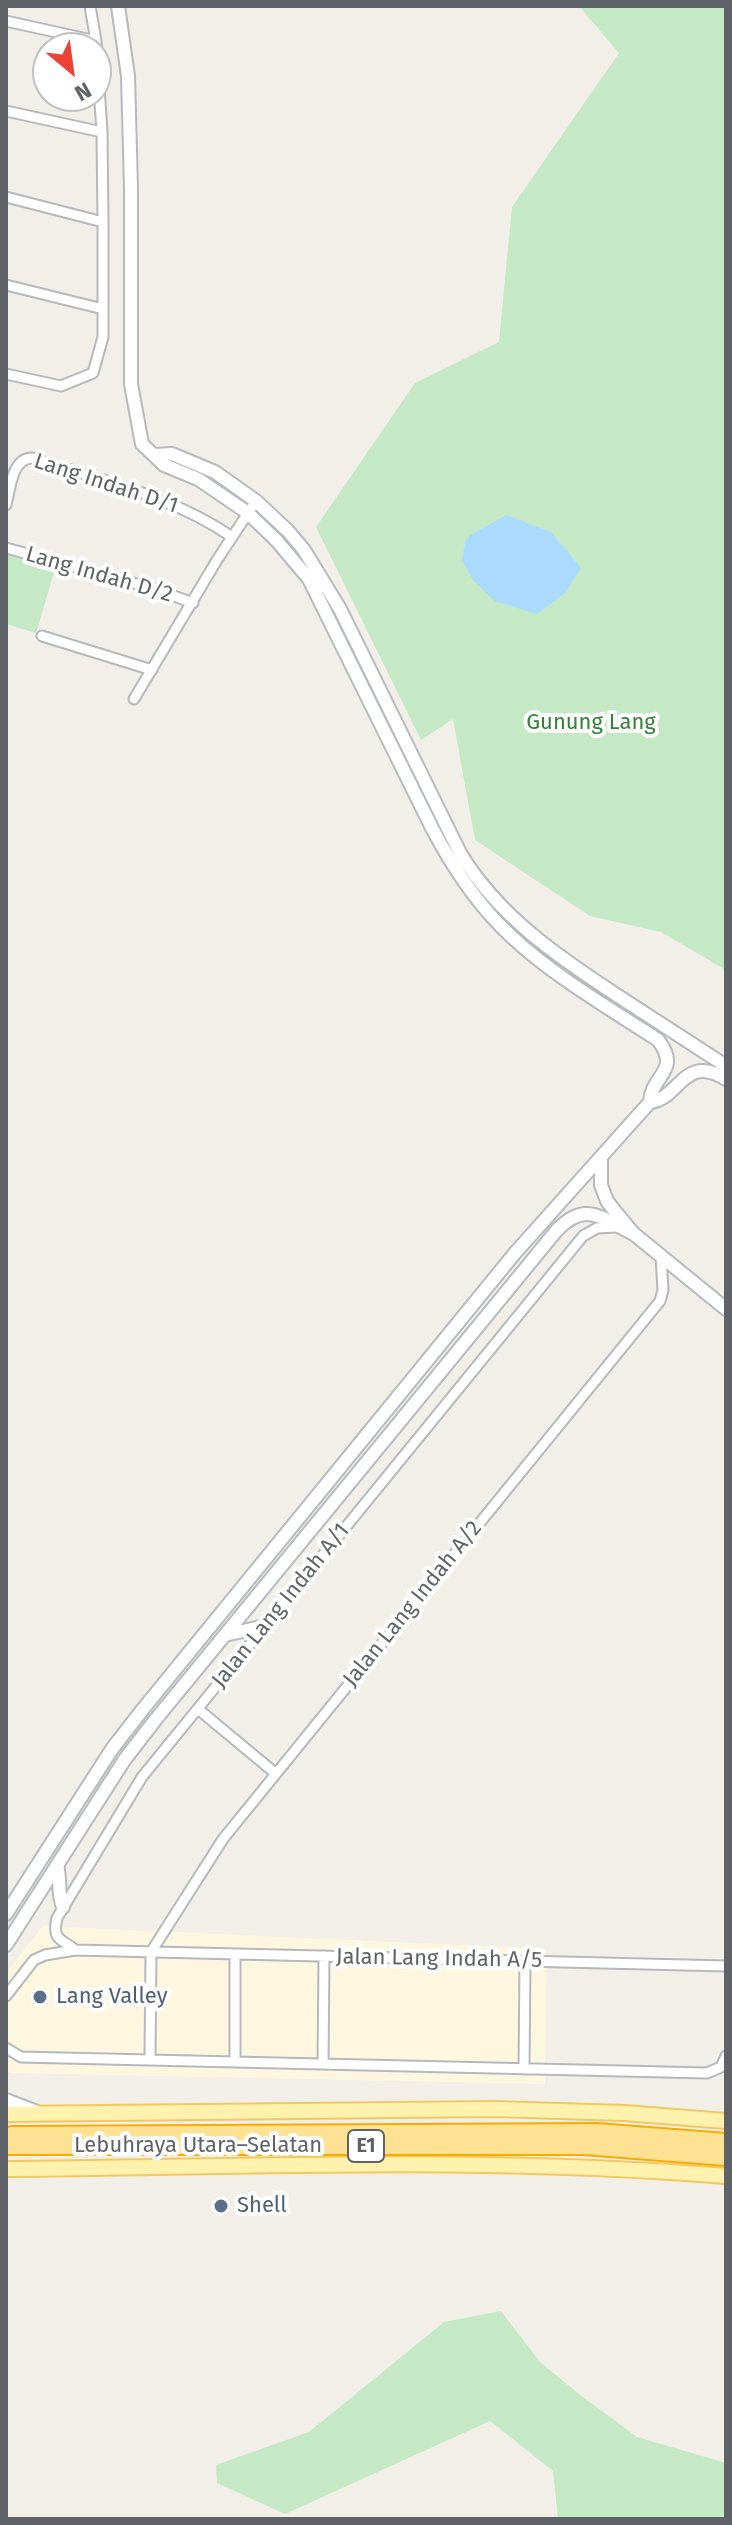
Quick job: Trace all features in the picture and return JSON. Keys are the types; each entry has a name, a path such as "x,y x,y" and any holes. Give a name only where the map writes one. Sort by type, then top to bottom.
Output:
{"highway":[{"name":"Lebuhraya Utara–Selatan","path":"6,2135 597,2132 726,2142"},
{"name":"Lebuhraya Utara–Selatan","path":"6,2146 583,2146 726,2157"}],"main road":[{"path":"6,2114 495,2109 624,2113 726,2121"},
{"path":"6,2169 436,2165 624,2167 726,2176"}],"street":[{"path":"90,6 94,32"},
{"path":"6,1914 112,1749 143,1709 515,1253 650,1102 651,1092 667,1065 666,1052 658,1040 534,955 511,936 469,890 432,828 320,597 292,558 248,513 198,479 164,465 143,447 131,384 128,76 118,6"},
{"path":"6,21 56,32"},
{"path":"6,111 102,132"},
{"path":"6,374 61,386 93,373 103,337 101,112"},
{"path":"6,197 103,222"},
{"path":"6,285 103,309"},
{"path":"154,455 172,454 201,465 256,501 288,531 320,573 340,609 460,853 515,921 547,948 726,1066"},
{"name":"Lang Indah D/1","path":"6,505 18,463 32,458 176,505 208,520 232,537"},
{"path":"134,699 256,501"},
{"name":"Lang Indah D/2","path":"6,548 155,589 193,603"},
{"path":"42,636 152,670"},
{"path":"650,1102 665,1096 680,1080 696,1072 711,1072 726,1079"},
{"path":"601,1157 604,1195 634,1234 726,1309"},
{"name":"Jalan Lang Indah A/1","path":"6,1945 125,1759 567,1220 579,1214 597,1215 634,1234"},
{"name":"Jalan Lang Indah A/1","path":"63,1907 142,1777 583,1236 597,1228 618,1227"},
{"name":"Jalan Lang Indah A/2","path":"151,1952 223,1839 660,1301 663,1290 661,1256"},
{"path":"225,1635 265,1626"},
{"path":"198,1709 275,1773"},
{"path":"57,1865 60,1874 59,1897 63,1907 57,1918 56,1932 60,1941 75,1950"},
{"path":"6,1996 34,1960 75,1950"},
{"name":"Jalan Lang Indah A/5","path":"75,1950 726,1966"},
{"path":"150,2060 151,1952"},
{"path":"235,1954 235,2062"},
{"path":"323,2064 324,1956"},
{"path":"524,2069 525,1961"},
{"path":"6,2048 21,2057 707,2073 719,2069 726,2056"},
{"path":"6,2100 40,2113"}],"shaded area":[{"path":"43,1926 546,1949 545,2084 10,2073 6,2069 6,1973"}],"green space":[{"name":"Gunung Lang","path":"579,6 726,6 726,970 661,932 590,916 475,840 453,719 421,740 316,527 415,383 499,342 512,207 619,53"},
{"path":"6,555 55,569 36,633 6,624"},
{"path":"501,2311 540,2362 637,2437 726,2463 726,2519 558,2519 553,2471 490,2421 285,2514 217,2483 216,2465 309,2432 444,2322"}],"water":[{"path":"506,515 551,532 581,568 565,593 537,614 495,601 473,580 462,560 466,538"}],"place":[{"name":"Lang Valley","path":"40,1997"},
{"name":"Shell","path":"221,2206"}]}
